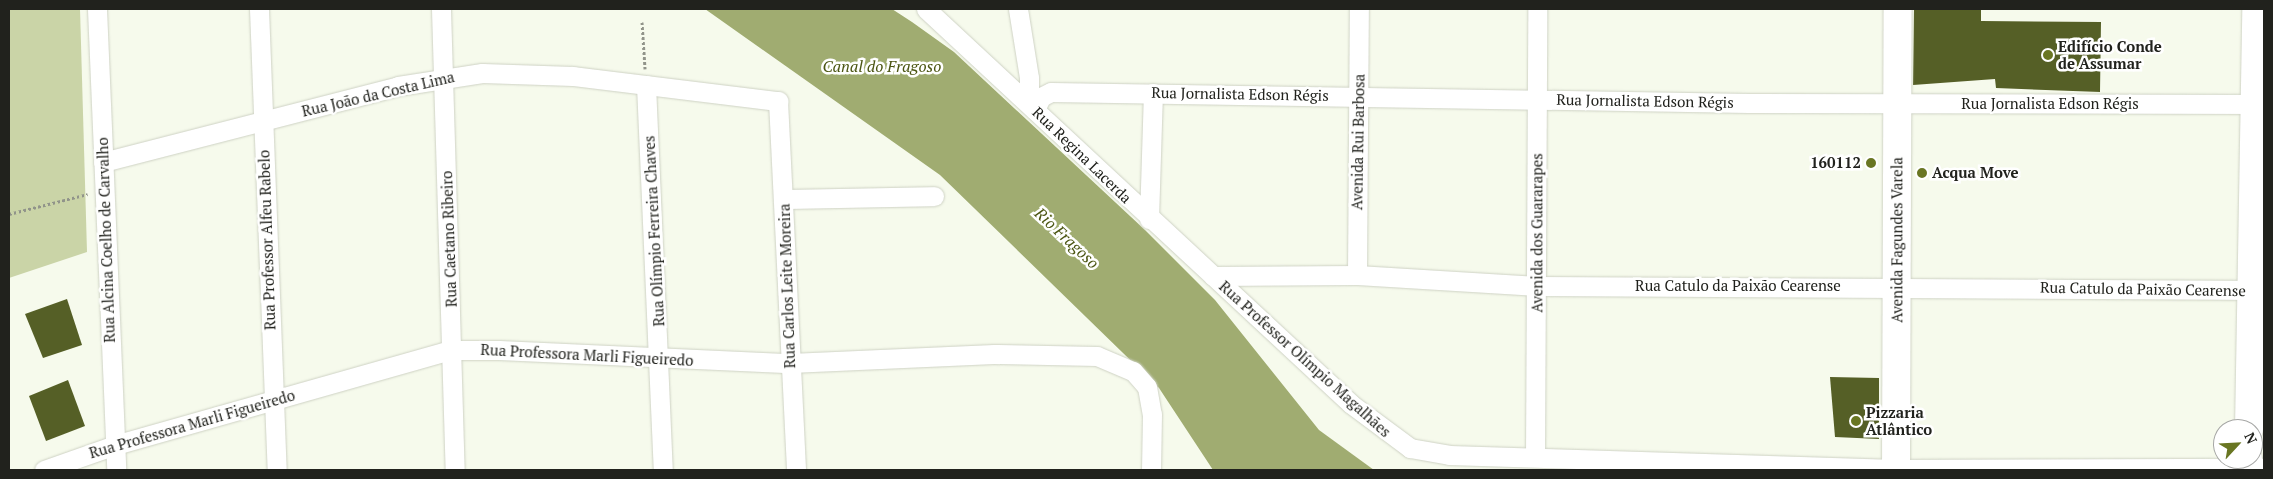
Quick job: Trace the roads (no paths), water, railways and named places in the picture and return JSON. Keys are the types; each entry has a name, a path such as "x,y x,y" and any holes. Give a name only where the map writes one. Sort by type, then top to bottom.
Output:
{"main road":[{"name":"Avenida Fagundes Varela","path":"1896,469 1898,9"},
{"path":"2250,419 2258,290 2260,104 2256,9"}],"street":[{"name":"Rua Alcina Coelho de Carvalho","path":"97,9 116,470"},
{"name":"Rua Professor Alfeu Rabelo","path":"259,9 277,470"},
{"name":"Rua Caetano Ribeiro","path":"441,9 455,470"},
{"path":"926,9 1019,94"},
{"name":"Rua Regina Lacerda","path":"1018,9 1030,78 1029,87 1019,94 1149,219 1213,276"},
{"name":"Avenida Rui Barbosa","path":"1357,276 1359,9"},
{"name":"Avenida dos Guararapes","path":"1535,457 1538,286 1537,9"},
{"name":"Rua João da Costa Lima","path":"103,162 444,77 538,74 778,101"},
{"name":"Rua Olímpio Ferreira Chaves","path":"646,85 660,358 663,470"},
{"name":"Rua Jornalista Edson Régis","path":"1035,110 1041,97 1051,92 1897,104 2260,104"},
{"path":"1149,219 1153,93"},
{"name":"Rua Carlos Leite Moreira","path":"778,101 796,470"},
{"path":"783,198 934,196"},
{"name":"Rua Catulo da Paixão Cearense","path":"1213,276 1357,276 1538,286 1898,286 2258,290"},
{"name":"Rua Professor Olímpio Magalhães","path":"1213,276 1396,440 1434,454 1896,469 2213,466"},
{"name":"Rua Professora Marli Figueiredo","path":"44,470 115,445 451,350 790,363 1066,353 1108,359 1140,378 1151,401 1151,470"}],"water":[{"name":"Canal do Fragoso","path":"705,9 892,9 912,22 954,52 1145,230 1215,300 1319,430 1374,470 1213,470 1159,388 940,175"}],"place":[{"name":"Edifício Conde de Assumar","path":"2048,55"},
{"name":"160112","path":"1871,163"},
{"name":"Acqua Move","path":"1922,173"},
{"name":"Pizzaria Atlântico","path":"1856,421"}],"water label":[{"name":"Rio Fragoso","path":"1067,238"}]}
